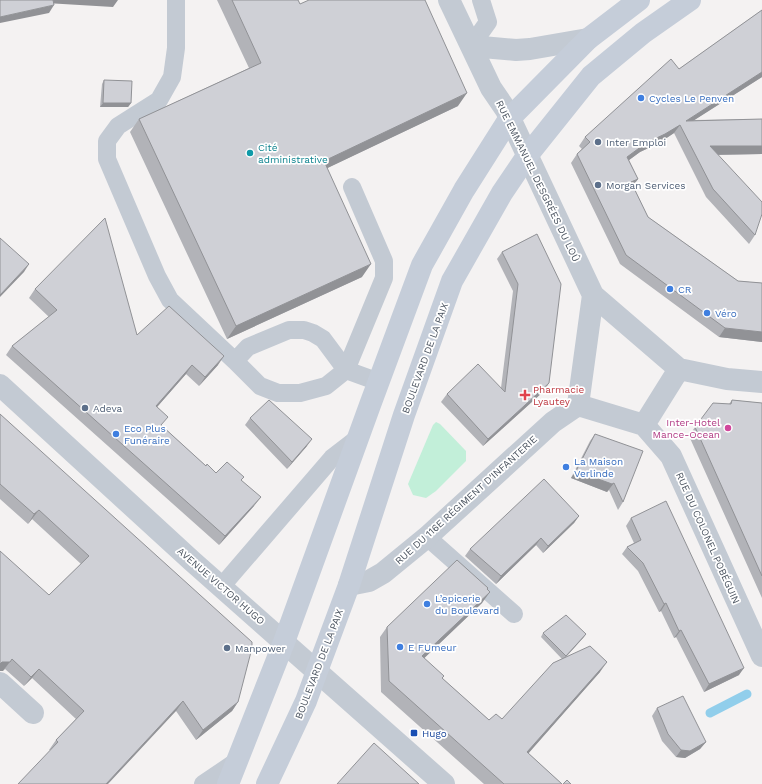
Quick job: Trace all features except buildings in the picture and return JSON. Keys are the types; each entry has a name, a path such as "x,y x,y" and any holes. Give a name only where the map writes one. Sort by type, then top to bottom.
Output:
{"main road":[{"path":"228,784 284,642 422,265 464,190 509,119 588,39 639,0"},
{"name":"BOULEVARD DE LA PAIX","path":"267,784 306,701 348,586 404,415 452,281 502,193 527,156 591,76 643,33 690,0"}],"street":[{"name":"RUE EMMANUEL DESGRÉES DU LOÛ","path":"448,0 509,119 593,295"},
{"path":"471,46 516,50 588,39"},
{"path":"593,295 578,405 644,425 679,370"},
{"path":"593,295 679,370 727,379 762,382"},
{"name":"AVENUE VICTOR HUGO","path":"0,385 221,587 444,784"},
{"name":"RUE DU 116E RÉGIMENT D'INFANTERIE","path":"348,586 369,581 383,573 427,537 553,422 578,405"},
{"name":"RUE DU COLONEL POBÉGUIN","path":"644,425 671,456 762,656"},
{"path":"0,683 33,713"}],"lane":[{"path":"176,0 176,48 172,77 159,100 118,126 107,141 107,159 157,276 170,300 236,361 260,386 278,393 300,393 326,386 346,370 384,278 384,261 352,187"},
{"path":"471,46 488,22 481,0"},
{"path":"236,361 248,347 289,330 304,330 323,339 346,370 378,382"},
{"path":"221,587 332,458 358,438"},
{"path":"427,537 514,614"},
{"path":"204,784 237,761"}],"green space":[{"path":"436,422 440,424 466,451 466,461 436,491 426,498 413,495 408,484 433,425"}],"waterway":[{"path":"710,713 747,694"}],"place":[{"name":"Cycles Le Penven","path":"641,98"},
{"name":"Inter Emploi","path":"598,142"},
{"name":"Cité administrative","path":"250,153"},
{"name":"Morgan Services","path":"598,185"},
{"name":"CR","path":"670,289"},
{"name":"Véro","path":"707,313"},
{"name":"Pharmacie Lyautey","path":"525,395"},
{"name":"Adeva","path":"85,408"},
{"name":"Inter-Hotel Mance-Ocean","path":"728,428"},
{"name":"Eco Plus Funéraire","path":"116,434"},
{"name":"La Maison Verlinde","path":"566,467"},
{"name":"L’epicerie du Boulevard","path":"427,604"},
{"name":"E FUmeur","path":"400,647"},
{"name":"Manpower","path":"227,648"},
{"name":"Hugo","path":"414,733"}]}
